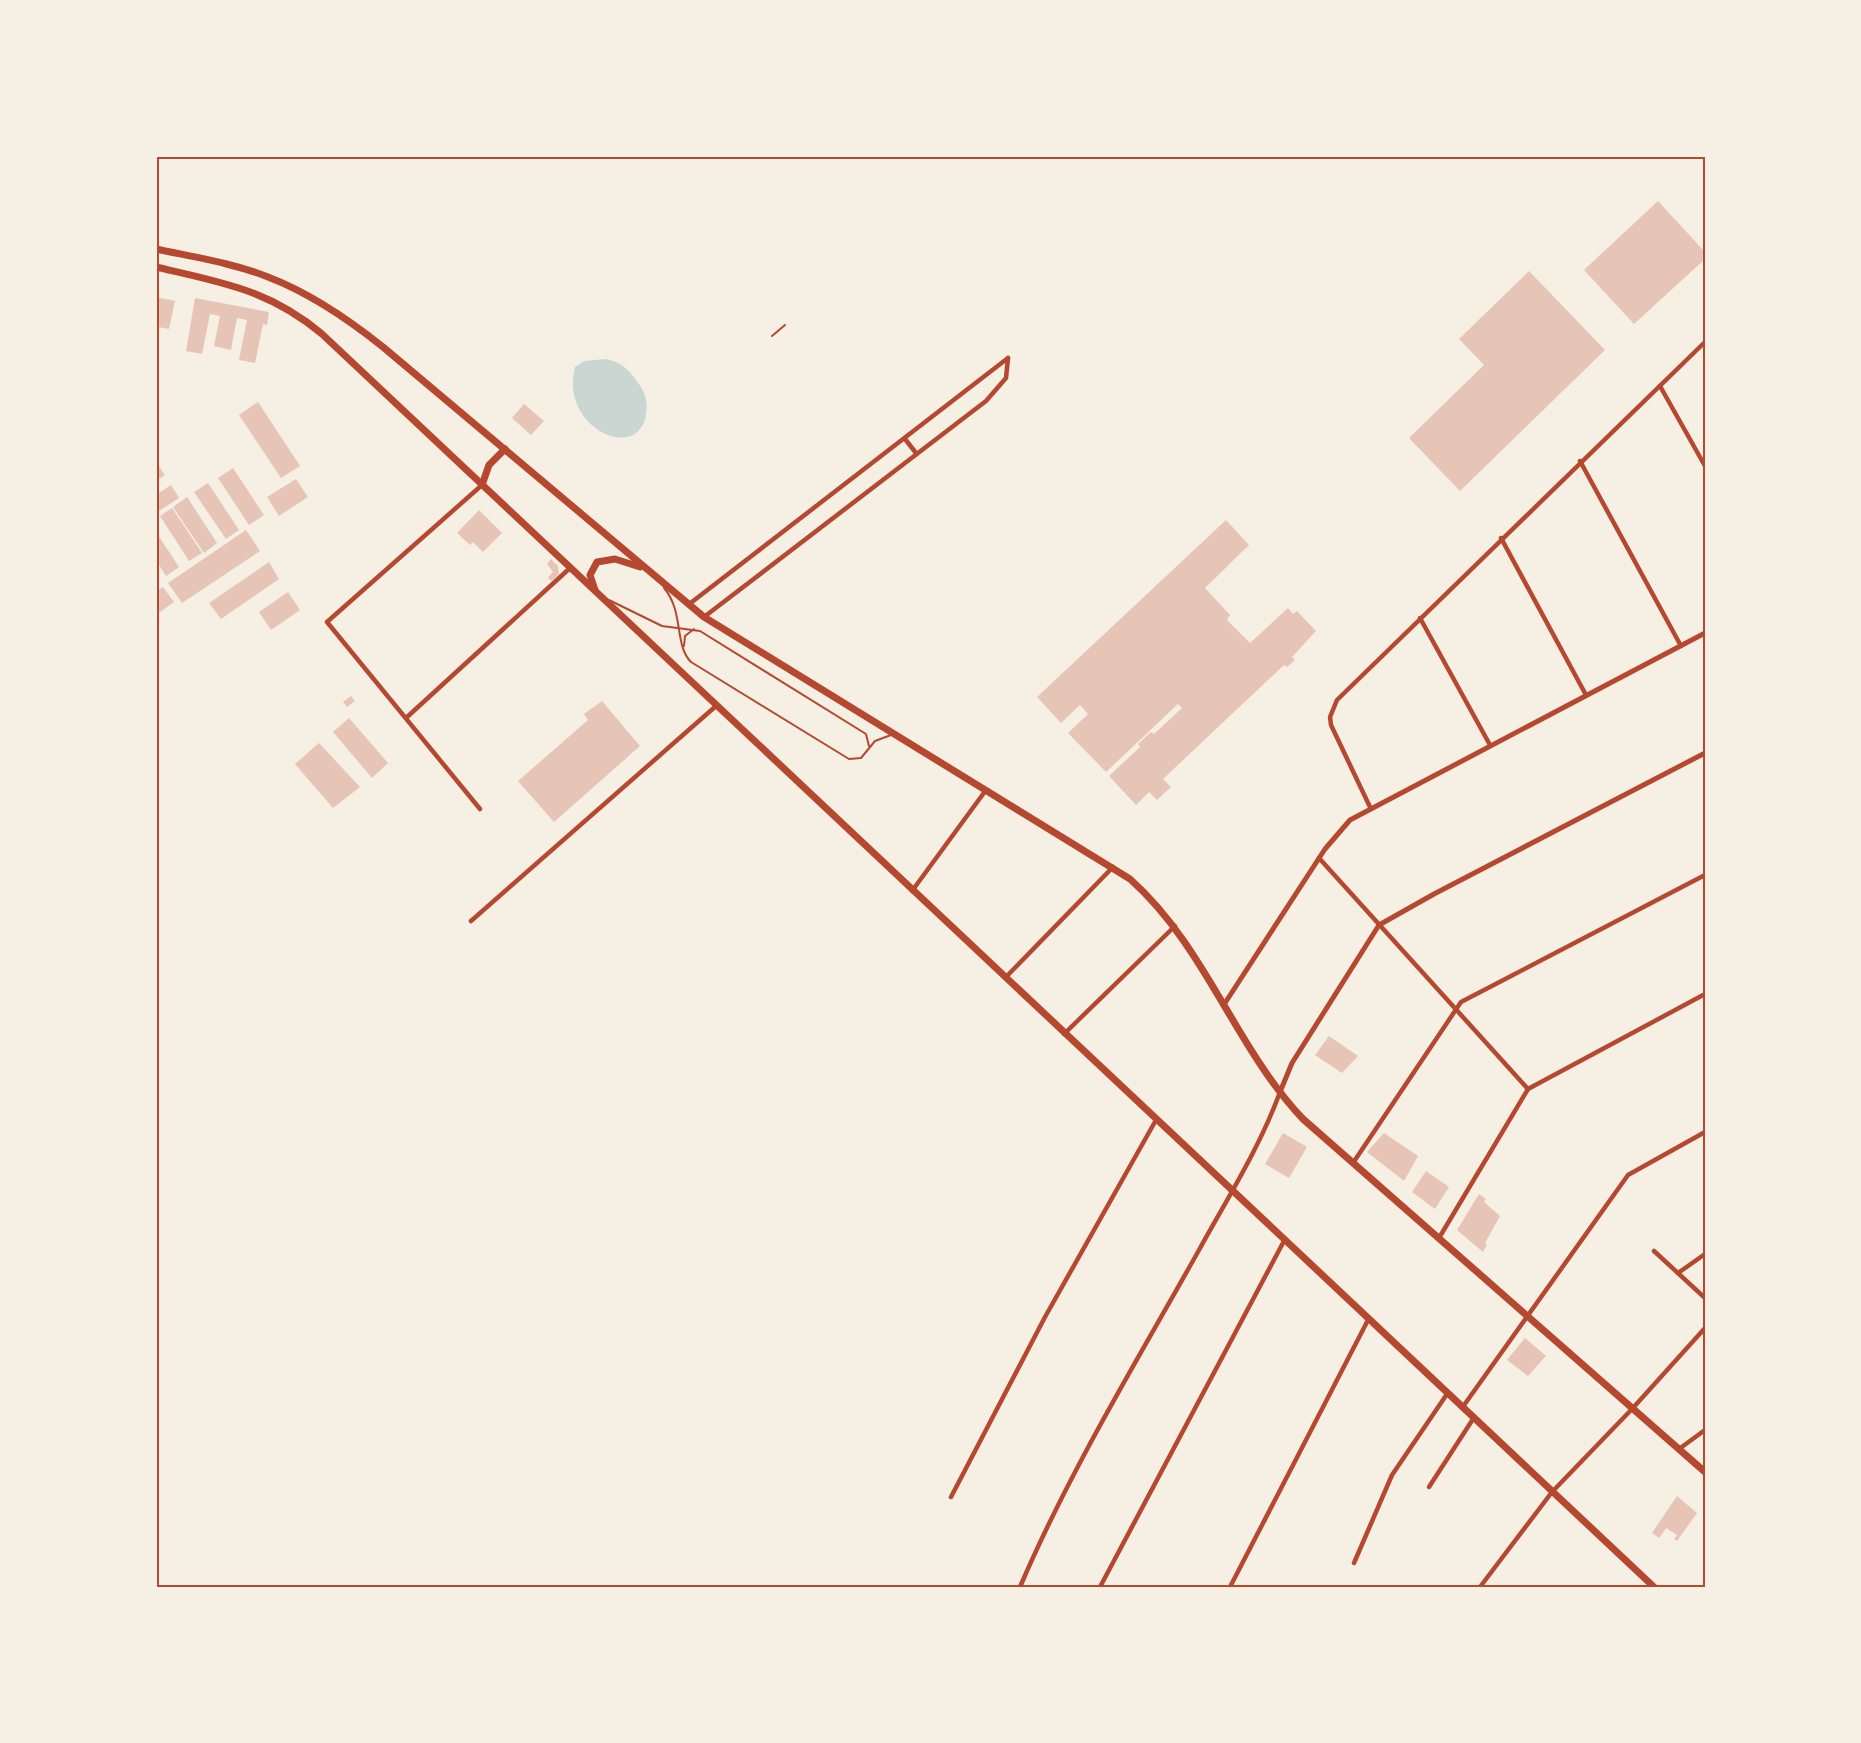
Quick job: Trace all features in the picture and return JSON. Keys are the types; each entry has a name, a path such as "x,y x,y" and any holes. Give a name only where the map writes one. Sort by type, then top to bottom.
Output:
{"main road":[{"path":"156,249 256,272 321,303 382,346 704,617 1113,867 1145,893 1175,926 1280,1092 1303,1119 1705,1472"},
{"path":"156,267 248,289 294,312 322,334 1653,1586"},
{"path":"482,485 489,465 505,449"},
{"path":"596,593 590,575 593,566 602,560 629,562 653,574"}],"street":[{"path":"1370,807 1335,734 1330,717 1337,700 1580,461 1705,342"},
{"path":"688,605 1008,358 1006,378 986,401 704,617"},
{"path":"1660,386 1705,466"},
{"path":"905,439 916,453"},
{"path":"1580,461 1681,646"},
{"path":"480,809 327,622 482,485"},
{"path":"1501,538 1586,695"},
{"path":"406,718 570,568"},
{"path":"1420,618 1490,745"},
{"path":"1225,1003 1318,858 1341,828 1370,807 1705,633"},
{"path":"471,921 716,706"},
{"path":"1020,1587 1070,1482 1266,1126 1292,1063 1379,925 1705,753"},
{"path":"912,891 986,790"},
{"path":"1318,858 1528,1089"},
{"path":"1005,978 1113,867"},
{"path":"1353,1162 1455,1009 1470,996 1705,875"},
{"path":"1064,1034 1175,926"},
{"path":"1438,1238 1528,1089 1705,994"},
{"path":"951,1497 1030,1344 1156,1120"},
{"path":"1462,1408 1628,1175 1705,1132"},
{"path":"1100,1587 1284,1241"},
{"path":"1654,1251 1705,1298"},
{"path":"1678,1273 1705,1254"},
{"path":"1230,1587 1368,1320"},
{"path":"1480,1587 1552,1492 1632,1409 1705,1328"},
{"path":"1354,1563 1392,1475 1447,1394"},
{"path":"1429,1487 1473,1419"},
{"path":"1679,1449 1705,1430"}],"lane":[{"path":"771,336 786,325"},
{"path":"653,574 674,602 683,650 691,662 849,759 861,758 869,746 880,737 897,735"},
{"path":"596,593 662,626 694,629 866,734 869,746"},
{"path":"683,650 685,636 694,629"}],"shaded area":[{"path":"606,359 626,369 641,387 645,397 646,414 640,429 630,436 616,437 602,432 589,422 578,407 573,389 575,367 584,361"}],"building":[{"path":"1658,201 1705,252 1705,259 1634,324 1584,270"},
{"path":"1529,271 1605,350 1460,491 1409,438 1484,365 1459,339"},
{"path":"156,297 175,301 169,329 158,327 157,334"},
{"path":"195,298 269,312 267,325 263,324 255,363 239,360 247,320 237,318 231,350 214,346 220,316 210,314 202,354 186,351"},
{"path":"258,402 300,466 281,478 239,415"},
{"path":"524,404 544,421 531,435 512,418"},
{"path":"156,462 165,475 156,481"},
{"path":"233,468 264,515 249,525 218,478"},
{"path":"296,479 308,497 279,516 267,497"},
{"path":"208,483 239,530 226,539 194,492"},
{"path":"171,485 179,498 156,513 156,495"},
{"path":"187,497 217,543 204,553 173,507"},
{"path":"172,508 202,553 189,561 160,516"},
{"path":"479,510 502,533 483,552 473,542 470,545 457,533"},
{"path":"1226,520 1249,545 1205,588 1230,615 1227,620 1250,643 1288,608 1293,614 1297,611 1316,631 1292,657 1295,660 1287,667 1284,665 1163,779 1171,787 1157,800 1149,792 1136,805 1109,776 1140,747 1138,744 1151,732 1154,734 1182,708 1178,704 1106,772 1068,733 1088,714 1080,705 1061,723 1037,697"},
{"path":"246,530 260,551 182,603 168,583"},
{"path":"156,532 179,567 166,576 156,560"},
{"path":"551,559 558,566 559,574 551,581 548,577 553,572 547,564"},
{"path":"269,562 279,579 221,619 209,603"},
{"path":"163,587 174,602 156,615 156,592"},
{"path":"288,592 300,610 271,630 259,612"},
{"path":"351,696 355,701 347,707 343,702"},
{"path":"602,701 640,746 554,822 518,781 588,720 584,714"},
{"path":"349,718 388,763 372,778 333,732"},
{"path":"319,743 360,787 333,808 295,764"},
{"path":"1329,1036 1358,1056 1342,1073 1315,1055"},
{"path":"1283,1133 1307,1147 1289,1178 1265,1164"},
{"path":"1384,1133 1418,1156 1404,1181 1367,1152"},
{"path":"1426,1171 1449,1187 1435,1209 1412,1192"},
{"path":"1479,1194 1486,1199 1484,1202 1500,1216 1485,1243 1487,1245 1483,1252 1457,1230"},
{"path":"1525,1338 1546,1356 1528,1376 1507,1360"},
{"path":"1677,1496 1697,1513 1677,1541 1674,1539 1677,1535 1666,1528 1659,1538 1652,1533"}]}
